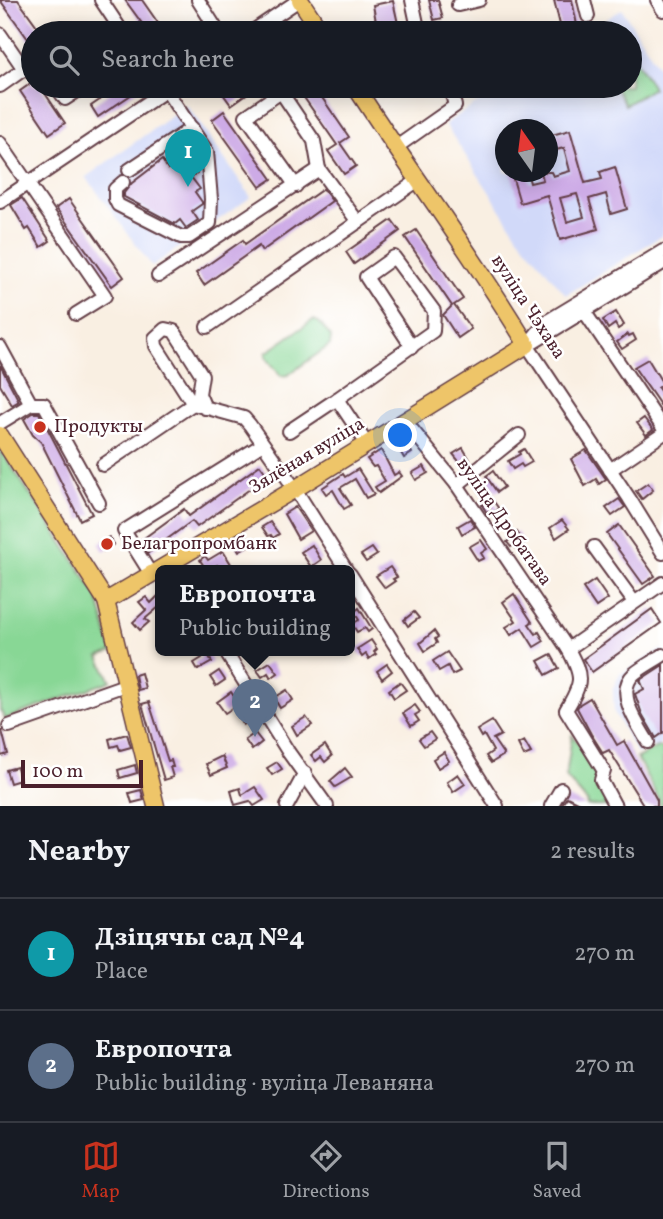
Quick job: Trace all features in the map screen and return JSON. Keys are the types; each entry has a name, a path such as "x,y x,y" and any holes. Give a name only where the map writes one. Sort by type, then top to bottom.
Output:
{"main road":[{"path":"299,0 314,21"},
{"name":"вуліца Чэхава","path":"363,98 508,312 527,345"},
{"name":"Зялёная вуліца","path":"174,565 527,345"},
{"path":"0,435 106,601 156,806"},
{"name":"Зялёная вуліца","path":"106,601 155,573"}],"street":[{"path":"101,0 115,21"},
{"path":"198,0 212,21"},
{"path":"268,21 299,0"},
{"path":"412,0 416,21"},
{"path":"458,5 479,0"},
{"path":"584,0 588,16"},
{"path":"657,0 663,10"},
{"path":"0,34 21,61"},
{"path":"0,86 21,75"},
{"path":"0,202 154,98"},
{"path":"122,182 115,189 118,205 181,237 189,237 210,223 212,206 207,152 175,98"},
{"path":"272,98 246,116 296,186"},
{"path":"285,98 314,141 319,169 358,222"},
{"path":"395,148 455,106 453,98"},
{"path":"130,170 192,128"},
{"path":"0,144 104,296 76,314"},
{"path":"158,276 319,169"},
{"path":"207,327 417,181"},
{"name":"Зялёная вуліца","path":"527,345 546,322 663,251"},
{"path":"289,431 412,347 433,331 434,311 394,257 366,277 412,347"},
{"name":"Зялёная вуліца","path":"527,345 661,270"},
{"path":"584,311 663,428"},
{"path":"199,406 202,375 174,331 165,329 155,338 156,346 199,406 244,418 295,489 343,565"},
{"name":"вуліца Чэхава","path":"527,345 663,553"},
{"path":"0,347 31,404"},
{"path":"337,399 367,444"},
{"path":"0,423 31,404 44,404 99,503"},
{"path":"103,465 199,406"},
{"name":"вуліца Дробатава","path":"405,421 457,485 568,649 580,672 576,693 566,710 604,771 601,780 615,806"},
{"path":"610,470 663,434"},
{"path":"457,485 519,435"},
{"path":"151,574 124,531 263,444"},
{"path":"594,547 634,602"},
{"path":"568,649 663,583"},
{"path":"355,584 497,806"},
{"path":"648,741 628,708 628,682 633,675 663,655"},
{"path":"228,656 289,753 327,806"},
{"path":"9,726 125,685"},
{"path":"287,806 305,773"},
{"path":"551,806 561,789"}],"shaded area":[{"path":"622,9 630,21 604,21"},
{"path":"642,41 663,74 663,235 566,295 518,236 445,124 485,98 642,98"},
{"path":"187,105 251,197 152,266 86,177"},
{"path":"663,648 663,743 657,747 650,746 637,754 614,712 613,688 620,674"}],"green space":[{"path":"642,70 653,88 642,95"},
{"path":"621,98 637,98 625,105"},
{"path":"313,320 319,322 331,337 330,345 288,375 281,376 266,357 266,353"},
{"path":"0,449 97,595 112,652 99,657 111,681 5,719 0,710"},
{"path":"572,735 600,771 610,806 587,806 588,803 566,777"},
{"path":"657,747 663,748 663,806 660,806 637,758"}],"building":[{"path":"0,0 18,0 33,21 21,21 21,29"},
{"path":"125,0 142,0 157,21 140,21"},
{"path":"429,0 438,0 443,18 434,20"},
{"path":"554,0 572,0 576,21 559,21"},
{"path":"393,1 397,21 376,21 373,5"},
{"path":"25,98 48,98 65,123 49,134"},
{"path":"103,98 126,98 98,117 91,106"},
{"path":"226,98 241,98 231,105"},
{"path":"304,98 322,98 349,137 340,143 356,166 344,174 328,151 337,145"},
{"path":"224,111 272,179 260,187 212,120"},
{"path":"570,130 585,183 602,179 600,172 615,167 627,209 611,214 606,194 589,199 598,229 560,240 547,195 520,203 514,182 558,182 558,175 570,171 564,148 558,150 558,133","holes":["577,194 584,217 567,222 560,198"]},
{"path":"186,144 195,156 188,161 197,173 191,177 200,189 195,192 202,204 192,211 198,220 186,228 180,220 175,224 124,197 124,193 132,183 162,160 168,169 179,161 173,153"},
{"path":"323,189 332,201 262,251 259,246 204,285 196,273 243,240 245,244"},
{"path":"22,198 50,241 41,247 29,228 26,230 11,205"},
{"path":"69,199 124,277 112,286 56,208"},
{"path":"392,220 400,231 354,264 346,252"},
{"path":"416,230 463,299 454,305 471,329 458,338 443,315 452,306 405,237"},
{"path":"616,312 624,325 618,329 615,324 608,329 603,320"},
{"path":"628,334 633,334 636,340 622,349 617,342"},
{"path":"648,359 663,384 658,388 663,395 663,409 634,367"},
{"path":"0,365 19,401 12,405 0,385"},
{"path":"33,413 39,413 92,514 80,520 41,442 33,435 24,419"},
{"path":"644,418 653,430 646,435 637,423"},
{"path":"404,439 412,453 404,458 396,444"},
{"path":"463,448 470,460 462,465 453,454"},
{"path":"524,449 532,462 513,469 508,461"},
{"path":"381,450 394,475 399,472 402,476 379,493 375,487 385,481 376,466 373,467 367,459"},
{"path":"586,450 606,479 599,484 596,479 585,486 571,459"},
{"path":"260,465 268,476 197,527 192,521 148,553 140,541 184,509 189,516"},
{"path":"424,466 428,473 416,480 412,473"},
{"path":"358,469 374,494 366,498 355,479 340,488 351,505 344,509 333,490 326,494 322,488 343,474 345,477"},
{"path":"493,471 504,487 497,492 486,476"},
{"path":"648,483 653,490 642,499 636,491"},
{"path":"492,499 499,509 487,513 482,505"},
{"path":"619,499 625,507 612,516 606,508"},
{"path":"295,507 311,531 298,539 284,514"},
{"path":"470,519 475,527 462,534 458,526"},
{"path":"562,520 569,529 556,538 550,528"},
{"path":"270,522 279,534 273,538 268,536 262,527"},
{"path":"619,525 655,576 643,584 607,534"},
{"path":"517,532 524,543 516,548 514,545 511,547 507,542"},
{"path":"246,536 251,544 239,551 234,543"},
{"name":"Белагропромбанк","path":"109,537 114,544 104,551 99,543"},
{"path":"481,540 487,549 481,553 484,558 478,561 469,547"},
{"path":"312,545 321,560 310,565 301,552"},
{"path":"372,548 377,555 366,562 361,555"},
{"path":"223,551 231,564 203,565 200,560 205,556 208,560"},
{"path":"390,567 397,577 385,588 376,576"},
{"path":"595,580 608,599 596,607 583,588"},
{"path":"514,594 532,622 529,624 536,634 539,632 544,641 534,647 522,628 511,635 506,627 516,621 503,602"},
{"path":"146,597 151,603 155,599 155,610 145,619 149,622 140,630 133,622 146,610 139,602"},
{"path":"359,608 372,629 368,632 365,628 357,632 355,622 359,620 355,611"},
{"path":"652,609 661,623 592,672 583,659"},
{"path":"414,612 419,618 408,626 404,620"},
{"path":"434,631 438,637 435,639 437,643 425,651 420,643"},
{"path":"371,640 377,649 374,652 376,654 369,659 366,654 362,657 357,649"},
{"path":"447,652 460,671 452,675 448,666 439,671 433,661"},
{"path":"551,654 559,668 546,675 538,661"},
{"path":"201,656 209,656 212,662 198,670 194,663 202,658"},
{"path":"270,662 278,673 271,678 268,673 262,677 257,670"},
{"path":"387,664 392,671 382,679 377,671"},
{"path":"663,665 663,733 656,738 642,714 635,694 644,689 640,680"},
{"path":"219,671 225,680 216,686 210,677"},
{"path":"141,673 145,688 138,690 135,675"},
{"path":"400,682 406,690 394,698 389,690"},
{"path":"287,690 293,700 280,708 274,698"},
{"path":"231,692 239,704 225,713 217,702"},
{"path":"590,698 617,745 624,741 657,800 657,806 644,806 609,750 603,753 591,734 577,708"},
{"path":"149,702 168,761 171,760 173,767 170,767 173,777 164,780 142,704"},
{"path":"415,705 420,712 415,715 419,721 411,726 403,713"},
{"path":"252,712 254,720 243,725 240,717"},
{"path":"306,717 312,725 297,735 292,726"},
{"path":"492,721 501,735 493,739 504,755 491,763 486,756 493,751 484,735 481,737 477,730"},
{"path":"0,731 8,754 1,756"},
{"path":"430,732 435,739 424,746 419,739"},
{"path":"255,733 262,742 252,750 245,740"},
{"path":"127,734 131,747 120,750 118,745 111,747 109,739"},
{"path":"524,741 531,753 524,756 518,744"},
{"path":"325,745 332,756 325,762 321,757 316,761 311,755"},
{"path":"444,752 449,761 438,768 433,759"},
{"path":"222,756 227,768 211,775 206,764"},
{"path":"277,762 282,769 272,775 267,768"},
{"path":"135,765 137,773 120,778 118,770"},
{"path":"17,767 20,780 10,783 6,770"},
{"path":"345,768 352,777 335,787 330,781"},
{"path":"458,774 465,784 453,792 447,782"},
{"path":"255,787 264,800 254,806 250,801 235,805 231,791 240,788 242,795"},
{"path":"141,790 144,800 132,803 129,793"},
{"path":"567,797 585,806 561,806"}],"place":[{"name":"Дзіцячы сад №4","path":"188,187"},
{"name":"Продукты","path":"40,427"},
{"name":"Белагропромбанк","path":"107,544"},
{"name":"Европочта","path":"255,737"}]}
